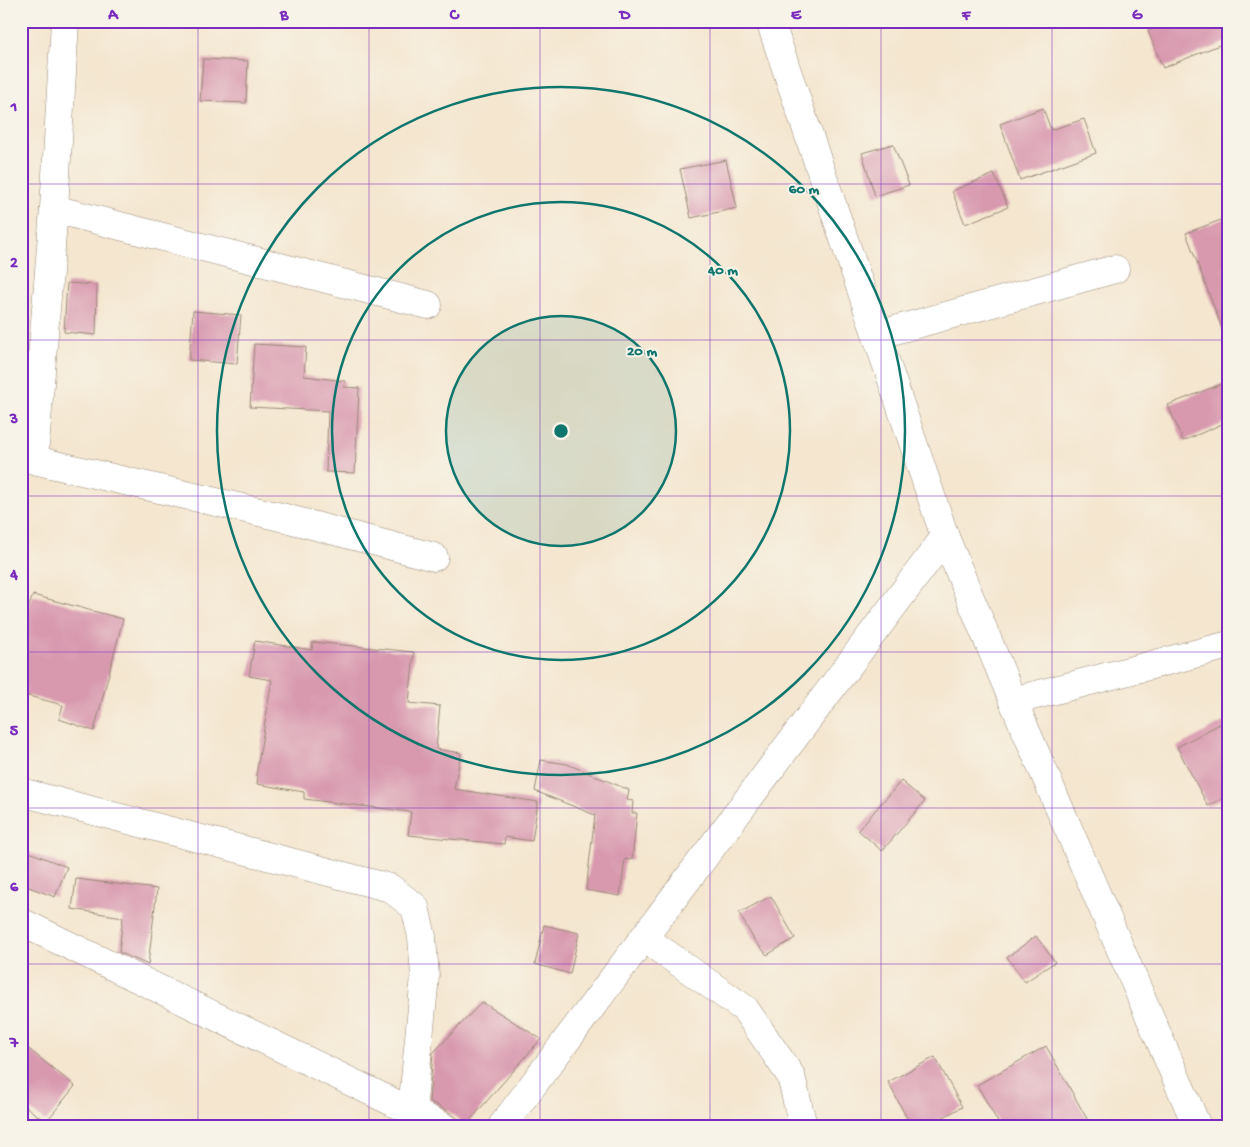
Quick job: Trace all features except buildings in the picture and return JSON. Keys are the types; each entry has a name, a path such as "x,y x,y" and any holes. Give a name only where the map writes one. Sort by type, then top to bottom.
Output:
{"street":[{"path":"65,21 54,209 27,458 285,518 434,557"},
{"path":"770,21 945,537 1013,701 1197,1126"},
{"path":"54,209 428,304"},
{"path":"877,335 1115,269"},
{"path":"502,1126 945,537"},
{"path":"1013,701 1229,644"},
{"path":"21,792 390,888 414,908 422,937 425,976 412,1111"},
{"path":"21,922 442,1126"},
{"path":"644,938 744,1009 791,1076 803,1126"}]}
